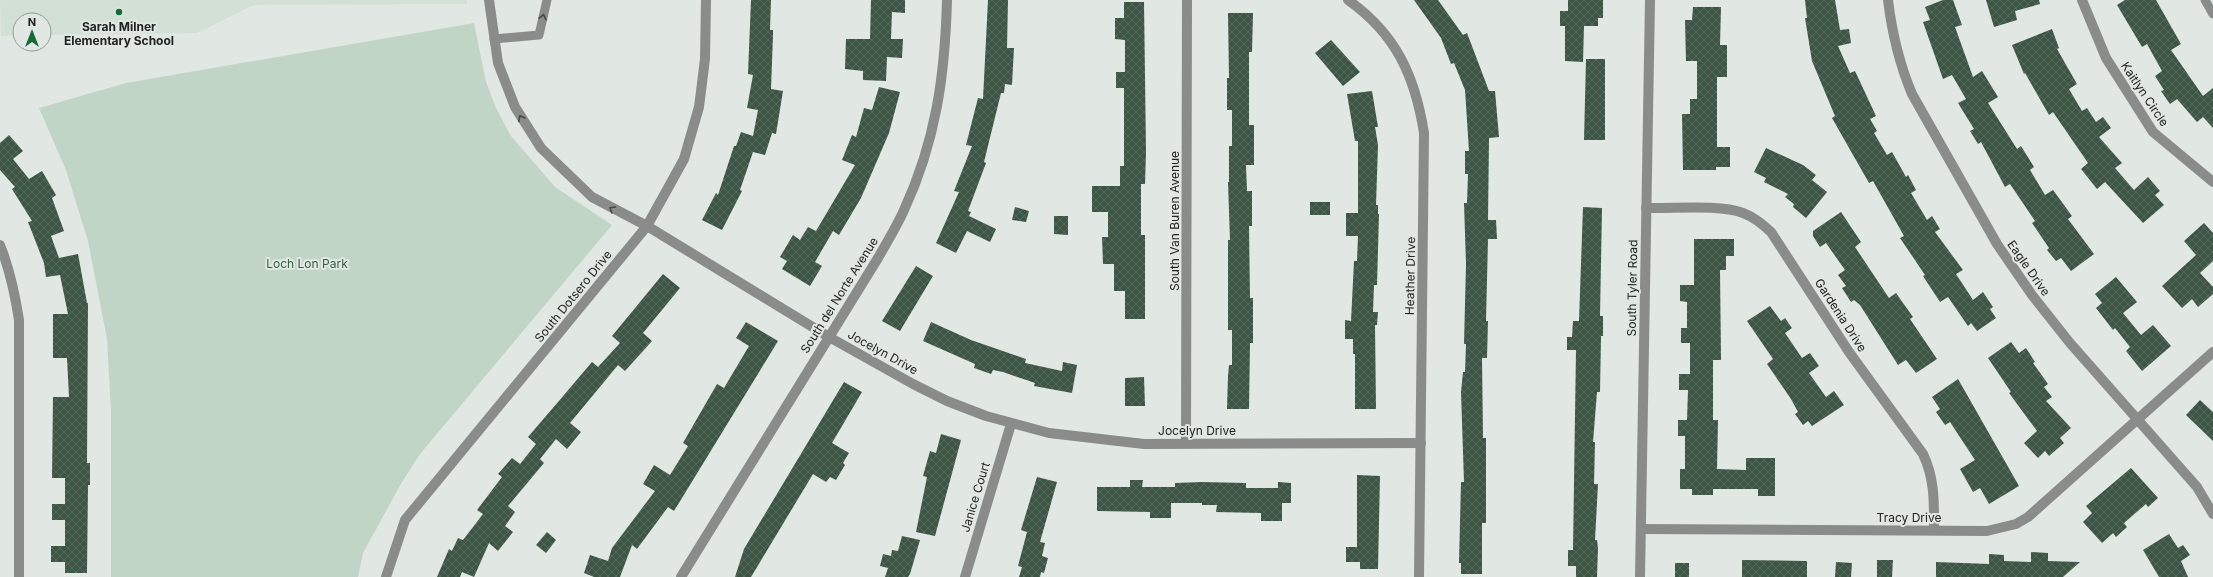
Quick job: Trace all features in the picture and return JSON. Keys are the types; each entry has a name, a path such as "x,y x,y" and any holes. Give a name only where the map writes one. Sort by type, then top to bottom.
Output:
{"street":[{"name":"Jocelyn Drive","path":"489,0 498,63 515,107 541,148 592,197 647,226 829,336 913,384 947,401 1011,424 1049,433 1144,444 1421,444"},
{"name":"South Dotsero Drive","path":"386,577 405,520 647,226 684,159 699,107 705,59 706,0"},
{"name":"South del Norte Avenue","path":"681,577 882,251 904,210 920,174 940,100 946,53 947,0"},
{"name":"South Van Buren Avenue","path":"1186,443 1187,0"},
{"name":"Heather Drive","path":"1348,0 1376,24 1393,44 1410,77 1420,112 1424,160 1419,577"},
{"name":"South Tyler Road","path":"1640,577 1650,0"},
{"name":"Eagle Drive","path":"1888,0 1893,35 1902,70 1912,94 1926,123 1997,244 2032,295 2070,344 2197,487 2213,514"},
{"name":"Kaitlyn Circle","path":"2082,0 2106,58 2153,132 2213,182"},
{"name":"Gardenia Drive","path":"1646,208 1728,209 1742,213 1757,220 1771,232 1849,352 1923,454 1930,469 1934,485 1934,530"},
{"path":"0,245 8,264 15,289 19,320 19,577"},
{"path":"2137,420 2213,352"},
{"name":"Tracy Drive","path":"1641,529 1987,531 2016,524 2028,517 2137,420"},
{"name":"Janice Court","path":"964,577 1011,424"}],"lane":[{"path":"494,39 538,35 547,0"},
{"path":"2205,0 2213,14"}],"shaded area":[{"name":"Sarah Milner Elementary School","path":"0,0 467,0 467,4 254,5 197,33 52,35 52,12 12,12 12,35 1,36"}],"green space":[{"name":"Loch Lon Park","path":"474,23 486,82 496,108 511,136 555,187 612,225 420,454 402,482 363,553 358,577 111,577 111,411 107,339 88,241 66,170 39,108 126,83"}],"building":[{"path":"751,0 771,0 770,30 773,30 773,35 771,89 783,91 776,134 772,133 765,155 753,152 740,190 742,191 722,230 702,220 716,193 718,195 734,146 736,146 741,132 753,136 758,110 747,108 753,75 748,74"},
{"path":"871,0 905,0 905,13 892,12 891,39 903,39 902,58 887,57 886,81 863,80 863,71 845,69 846,39 870,39"},
{"path":"988,0 1008,0 1007,48 1014,48 1012,85 1005,84 1004,93 1001,93 984,162 986,163 968,211 971,212 969,216 996,229 990,242 967,231 956,253 936,243 959,192 954,191 972,146 966,145 978,98 983,99"},
{"path":"1414,0 1438,0 1463,35 1467,33 1489,91 1495,91 1499,137 1489,138 1488,220 1496,220 1497,239 1488,239 1486,321 1488,321 1487,358 1482,358 1483,438 1486,438 1486,523 1482,523 1482,574 1461,574 1461,563 1459,563 1461,482 1464,482 1461,392 1463,372 1465,372 1466,344 1464,344 1466,264 1464,203 1467,203 1468,174 1465,174 1465,151 1469,151 1465,90 1454,63 1451,64 1441,38"},
{"path":"1568,0 1603,0 1603,18 1598,18 1598,26 1584,26 1583,62 1565,61 1565,26 1560,26 1560,11 1568,11"},
{"path":"1805,0 1835,0 1840,30 1849,29 1851,43 1838,46 1850,73 1855,71 1876,116 1870,119 1877,131 1874,133 1887,155 1892,152 1906,177 1908,175 1916,190 1911,193 1927,220 1932,216 1940,229 1935,232 1963,270 1956,274 1973,300 1983,292 1993,307 1990,309 1996,318 1977,331 1971,323 1968,326 1948,297 1940,302 1923,276 1925,275 1900,238 1904,236 1873,181 1869,183 1832,118 1835,116 1812,61 1805,18 1807,18"},
{"path":"1943,0 1953,0 1962,25 1955,27 1973,77 1982,71 1998,97 1988,103 2017,149 2021,146 2034,167 2030,170 2045,195 2053,190 2072,216 2068,219 2094,254 2071,271 2061,258 2056,261 2047,250 2049,248 2032,223 2035,221 2010,184 2005,187 1981,142 1978,144 1970,131 1974,129 1958,103 1966,99 1952,75 1943,79 1923,22 1930,20 1925,7"},
{"path":"1986,0 2039,0 2040,4 2015,11 2017,20 1994,27"},
{"path":"2125,0 2156,0 2181,44 2171,50 2203,96 2213,88 2213,128 2203,117 2197,122 2177,99 2170,104 2161,91 2164,90 2155,76 2162,71 2147,44 2142,47 2117,5"},
{"path":"1124,2 1144,2 1146,152 1145,184 1141,184 1141,235 1145,235 1145,319 1125,319 1125,291 1114,291 1114,264 1103,264 1102,237 1108,237 1108,212 1092,212 1092,186 1120,186 1120,166 1124,166 1124,88 1116,88 1116,72 1125,72 1125,40 1115,39 1115,18 1124,18"},
{"path":"1693,7 1721,7 1720,45 1727,45 1727,77 1717,77 1717,147 1730,147 1730,167 1716,167 1716,170 1683,170 1682,114 1690,114 1690,99 1697,99 1697,61 1686,61 1685,20 1692,20"},
{"path":"1228,13 1253,13 1252,52 1249,52 1249,125 1254,125 1254,165 1246,165 1247,191 1252,191 1252,226 1249,226 1250,298 1253,298 1253,343 1250,343 1249,409 1227,409 1229,365 1232,365 1232,330 1228,330 1228,240 1230,240 1228,182 1229,146 1232,146 1232,110 1227,110 1227,78 1229,78"},
{"path":"2052,29 2059,48 2057,49 2077,84 2069,89 2082,111 2087,108 2096,122 2103,117 2111,128 2099,137 2122,163 2115,168 2134,190 2148,177 2160,191 2155,195 2164,205 2143,223 2105,182 2097,189 2081,169 2088,163 2053,112 2049,115 2025,73 2024,74 2012,45"},
{"path":"1331,40 1360,72 1343,86 1315,53"},
{"path":"1586,59 1605,59 1605,140 1584,140"},
{"path":"879,87 900,92 889,133 861,198 839,235 833,231 815,262 822,266 810,286 782,269 787,261 780,257 793,235 800,240 808,227 816,231 855,165 842,160 852,135 856,137 864,108 872,110"},
{"path":"1372,91 1378,127 1375,127 1378,145 1376,205 1378,205 1379,214 1377,285 1374,285 1373,312 1378,312 1377,325 1375,325 1376,409 1355,409 1355,354 1353,354 1353,339 1345,339 1345,320 1351,321 1354,261 1357,261 1358,236 1346,236 1346,213 1358,213 1358,141 1355,141 1347,94"},
{"path":"9,135 23,151 13,159 29,179 42,171 56,195 52,198 64,231 51,236 59,258 78,254 88,303 87,463 90,463 90,485 88,485 87,573 65,573 65,562 51,562 51,546 65,546 65,520 52,520 52,504 65,504 65,478 52,478 53,397 69,397 67,358 53,358 53,314 68,314 60,275 46,277 44,263 28,222 32,221 12,189 15,187 0,170 0,143"},
{"path":"1766,148 1803,165 1816,175 1812,180 1827,192 1806,218 1793,207 1794,204 1785,197 1788,194 1764,182 1766,178 1754,172"},
{"path":"1310,202 1330,202 1330,215 1310,215"},
{"path":"1015,207 1029,211 1026,222 1012,220"},
{"path":"1583,207 1602,208 1600,316 1603,316 1603,336 1601,336 1600,392 1597,392 1593,442 1595,442 1594,484 1598,484 1595,540 1597,540 1598,548 1597,577 1576,577 1576,566 1568,566 1568,550 1573,550 1576,350 1567,350 1567,337 1572,337 1573,321 1579,321"},
{"path":"1841,212 1861,242 1855,247 1889,298 1896,293 1913,317 1910,319 1937,359 1916,373 1906,360 1898,365 1860,305 1854,300 1851,302 1842,288 1846,286 1838,275 1845,270 1826,243 1820,247 1813,236 1813,231"},
{"path":"1054,216 1068,216 1068,235 1054,234"},
{"path":"2204,223 2213,233 2213,261 2200,273 2213,287 2213,294 2198,307 2192,299 2182,308 2162,286 2196,255 2184,241"},
{"path":"1694,239 1734,239 1734,256 1726,256 1726,270 1720,270 1721,360 1713,360 1713,420 1718,420 1717,469 1746,470 1746,458 1775,458 1775,496 1758,496 1758,489 1713,489 1713,495 1692,495 1692,489 1680,489 1680,469 1685,469 1685,436 1678,436 1678,420 1687,420 1688,390 1679,390 1679,374 1690,374 1690,343 1681,343 1681,328 1687,328 1687,302 1680,301 1680,285 1694,285"},
{"path":"916,266 933,276 900,331 882,321"},
{"path":"663,274 680,288 643,333 652,341 625,371 618,365 570,423 581,432 567,449 556,439 540,459 544,463 508,506 515,512 505,526 513,532 498,551 489,543 474,577 462,572 460,577 437,577 449,549 452,551 458,538 463,540 483,514 477,510 502,477 498,474 512,458 520,464 536,444 528,437 592,362 598,367 620,343 612,336"},
{"path":"2116,277 2137,302 2123,313 2141,335 2153,325 2171,346 2142,371 2126,351 2130,347 2115,328 2113,330 2096,308 2102,303 2095,294"},
{"path":"1770,306 1781,321 1785,318 1792,328 1785,333 1802,358 1810,353 1819,366 1809,373 1826,397 1834,391 1844,405 1812,426 1808,421 1803,425 1795,414 1798,412 1791,399 1767,364 1773,359 1747,321"},
{"path":"746,322 778,341 674,511 668,507 637,549 632,545 620,577 594,577 584,573 590,555 608,561 612,548 655,491 643,484 654,465 670,475 688,446 683,443 717,384 724,388 749,346 736,338"},
{"path":"931,322 971,340 1026,359 1025,363 1062,371 1063,362 1077,365 1072,393 1034,386 1035,383 1003,372 993,370 991,374 974,368 975,364 923,341"},
{"path":"2011,342 2019,353 2026,348 2035,362 2033,363 2048,384 2044,387 2052,397 2046,401 2071,428 2060,438 2064,443 2049,456 2045,451 2038,458 2024,443 2037,431 2009,393 2011,392 1988,358"},
{"path":"1144,377 1145,406 1125,406 1125,378"},
{"path":"1958,379 2019,486 1989,504 1980,488 1973,492 1960,469 1975,460 1950,422 1945,425 1936,412 1940,409 1932,397"},
{"path":"844,382 862,392 832,443 849,453 843,463 845,465 836,480 830,477 826,482 813,474 751,577 735,577 744,549"},
{"path":"2200,400 2213,412 2213,441 2186,415"},
{"path":"941,434 961,440 935,536 916,532 927,477 923,476 930,451 936,453"},
{"path":"2131,468 2158,498 2148,507 2146,504 2124,523 2127,527 2116,537 2113,533 2102,543 2083,522 2092,513 2086,506"},
{"path":"1357,475 1380,476 1378,569 1360,569 1360,562 1346,562 1346,547 1357,547"},
{"path":"1037,477 1057,482 1040,542 1045,543 1042,556 1048,558 1044,573 1041,572 1040,577 1019,577 1022,567 1018,566 1027,532 1021,530"},
{"path":"1130,480 1143,480 1142,487 1175,487 1175,483 1202,482 1246,483 1246,488 1278,488 1278,482 1291,483 1291,503 1282,503 1282,521 1261,521 1261,513 1216,512 1217,505 1202,505 1202,503 1171,503 1171,518 1150,518 1150,512 1097,511 1097,487 1130,487"},
{"path":"547,532 556,540 546,553 536,545"},
{"path":"2169,534 2178,548 2183,545 2190,555 2181,561 2188,577 2159,577 2143,550"},
{"path":"902,536 920,540 910,574 908,577 885,577 888,568 880,566 883,554 891,556 892,550 898,551"},
{"path":"2031,552 2048,553 2048,561 2080,562 2063,577 1936,577 1936,562 1989,564 1989,554 2004,555 2004,561 2031,562"},
{"path":"1742,560 1807,561 1807,577 1742,577"},
{"path":"1877,560 1893,560 1892,577 1877,577"},
{"path":"1836,562 1852,563 1851,577 1835,577"},
{"path":"1675,563 1689,563 1689,577 1675,577"}],"place":[{"name":"Sarah Milner Elementary School","path":"119,12"}]}
